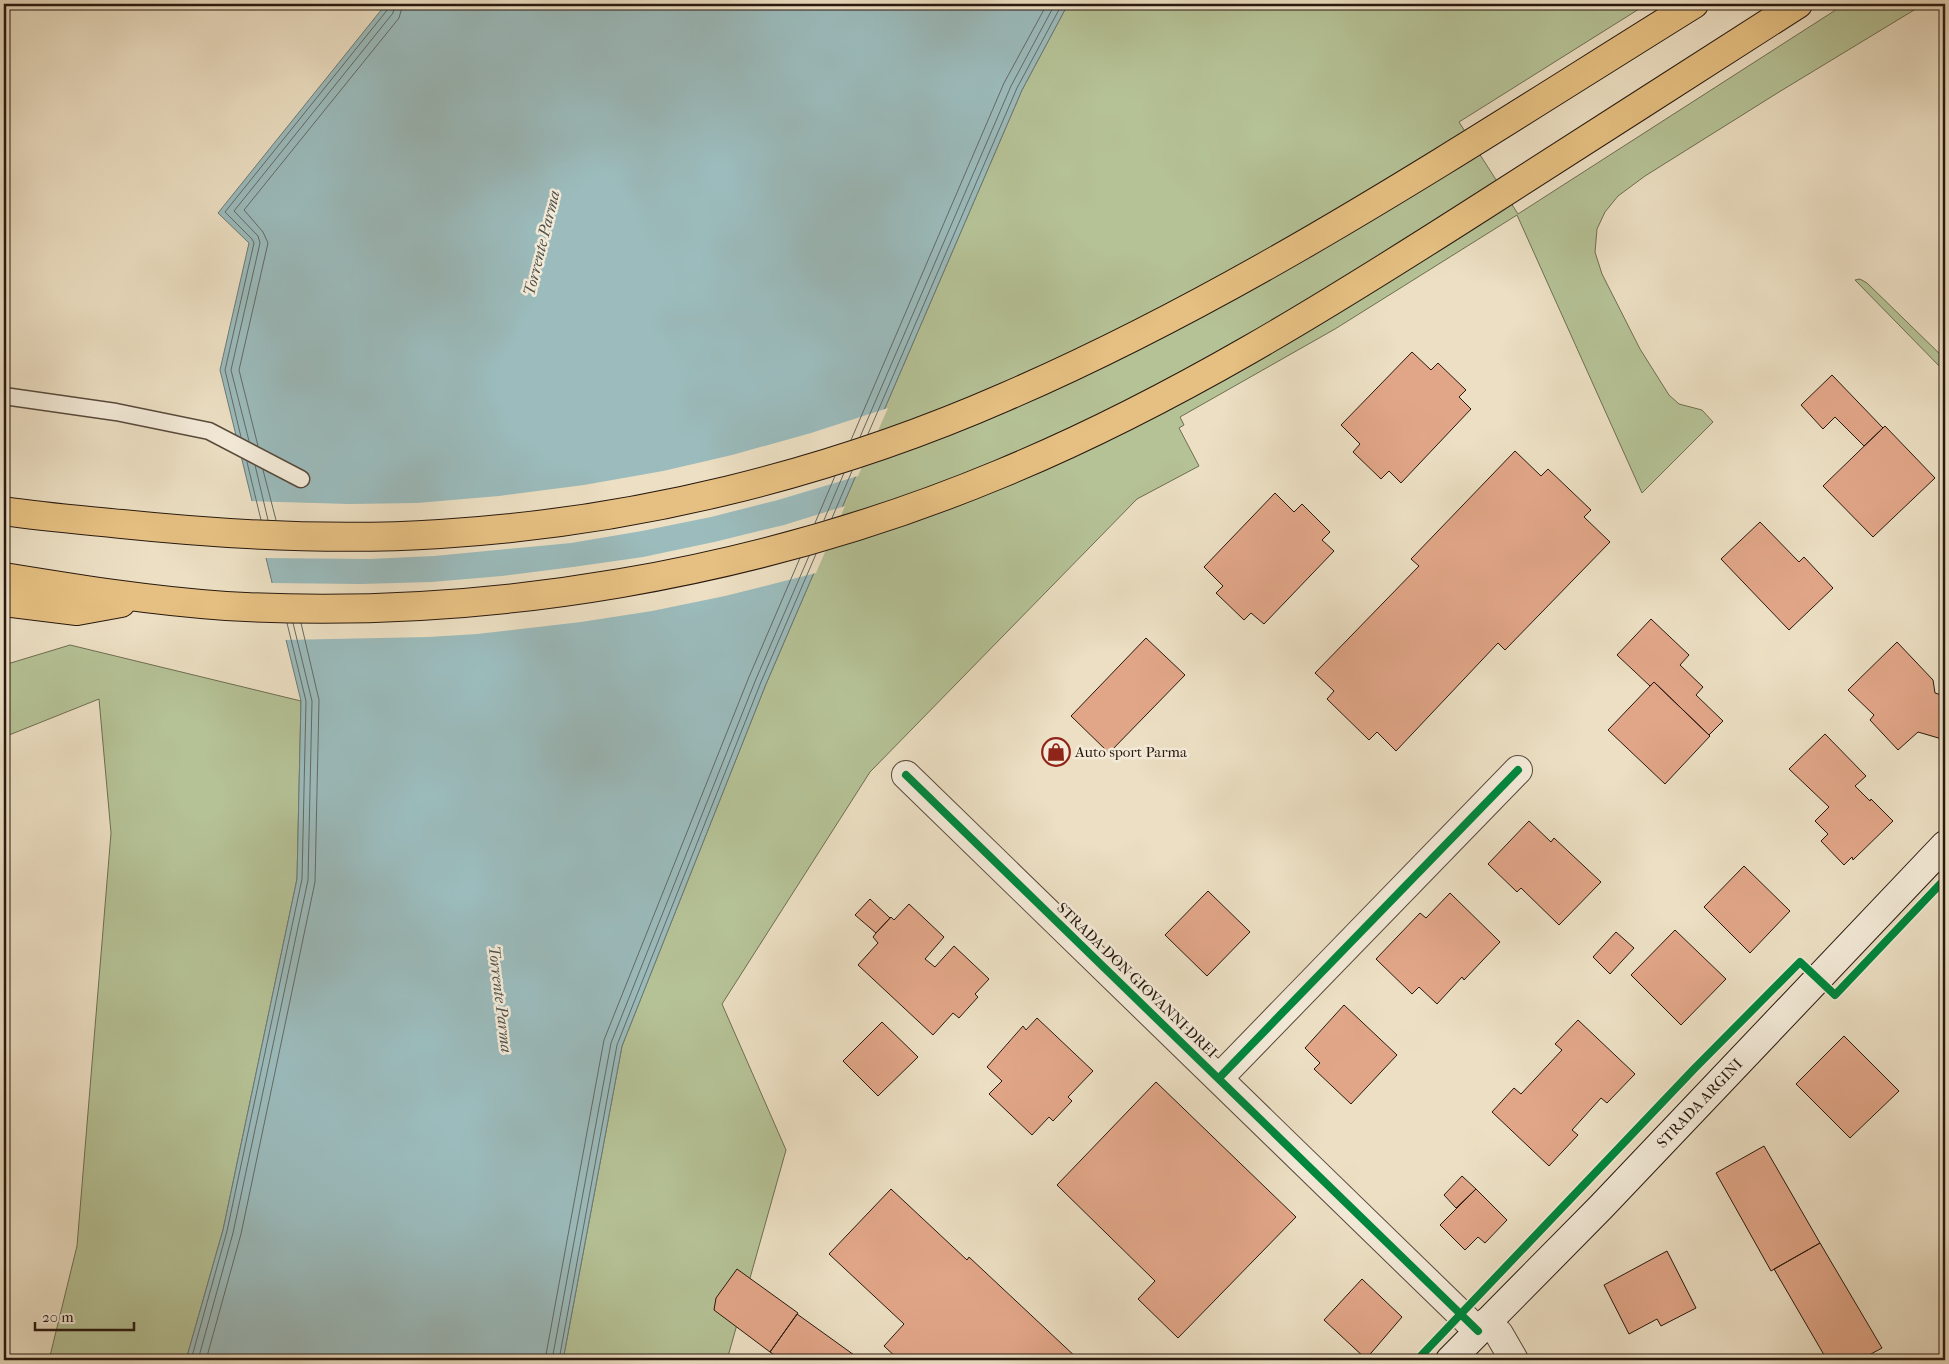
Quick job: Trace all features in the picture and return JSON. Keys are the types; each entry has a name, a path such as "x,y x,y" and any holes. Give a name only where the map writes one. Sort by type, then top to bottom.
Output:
{"highway":[{"path":"4,511 233,535 335,537 442,534 549,523 687,500 767,481 926,429 1025,389 1186,310 1338,224 1694,4"},
{"path":"4,577 142,599 228,606 355,607 466,602 574,590 697,568 810,540 892,514 965,488 1045,454 1167,395 1259,345 1361,284 1798,4"},
{"path":"4,491 171,529"},
{"path":"4,602 77,611 142,599"}],"street":[{"path":"1219,1078 1518,770"},
{"name":"STRADA DON GIOVANNI DREI","path":"906,775 1219,1078 1483,1327 1499,1334 1514,1360"},
{"name":"STRADA ARGINI","path":"1450,1360 1601,1206 1945,845"}],"lane":[{"path":"4,396 116,412 208,431 301,479"}],"green space":[{"path":"1068,4 1647,4 1459,122 1518,214 1845,4 1924,4 1645,176 1618,196 1605,212 1597,229 1595,252 1602,274 1640,349 1669,395 1679,404 1702,410 1713,422 1642,493 1517,215 1335,329 1180,417 1184,425 1179,428 1199,466 1137,499 870,772 722,1004 786,1150 727,1360 563,1360 622,1046 766,684 1022,90"},
{"path":"1860,279 1867,283 1945,359 1945,372 1855,280"},
{"path":"70,645 301,701 297,879 223,1230 186,1360 49,1360 77,1246 111,833 99,699 4,737 4,665"}],"water":[{"name":"Torrente Parma","path":"386,4 1068,4 1022,90 766,684 622,1046 563,1360 186,1360 223,1230 297,879 301,701 220,370 249,243 218,213"}],"pier":[{"path":"888,408 858,476 778,500 711,517 571,543 434,556 369,559 263,558 249,501 349,504 417,503 499,496 584,485 663,471 732,455 811,433"},
{"path":"845,506 816,573 725,596 652,611 581,622 477,634 428,637 283,640 269,583 361,584 431,582 573,567 643,557 714,542 784,525"}],"building":[{"path":"1412,352 1431,370 1438,363 1466,390 1459,397 1471,409 1401,483 1389,471 1381,479 1353,452 1360,444 1341,425"},
{"path":"1832,375 1883,428 1864,446 1835,417 1823,429 1801,405"},
{"path":"1885,426 1935,478 1873,537 1823,486"},
{"path":"1515,451 1541,476 1548,469 1591,510 1584,517 1610,542 1505,650 1498,643 1396,751 1377,732 1369,740 1327,699 1334,691 1315,673 1419,566 1411,559"},
{"path":"1275,493 1294,512 1302,504 1330,532 1322,540 1334,551 1264,624 1251,613 1244,620 1216,593 1223,586 1204,567"},
{"path":"1760,522 1799,562 1804,557 1833,588 1789,630 1721,559"},
{"path":"1651,619 1689,655 1680,665 1703,687 1696,695 1723,721 1709,735 1654,682 1650,686 1617,655"},
{"path":"1146,638 1185,675 1109,753 1071,716"},
{"path":"1897,642 1933,680 1935,693 1945,696 1945,725 1942,739 1918,732 1898,750 1870,720 1874,715 1848,690"},
{"path":"1654,682 1710,736 1665,784 1608,730"},
{"path":"1825,734 1866,776 1855,786 1893,821 1853,860 1852,857 1844,865 1821,841 1828,834 1815,821 1829,807 1789,769"},
{"path":"1529,821 1551,842 1554,838 1601,882 1559,925 1521,888 1517,892 1488,864"},
{"path":"1744,866 1790,911 1750,953 1704,907"},
{"path":"1208,891 1250,932 1207,976 1165,935"},
{"path":"1450,893 1500,942 1464,980 1462,977 1437,1004 1419,987 1412,994 1376,959 1420,913 1426,918"},
{"path":"870,899 890,918 876,933 855,915"},
{"path":"909,904 944,937 925,959 935,967 954,946 989,979 975,994 978,997 959,1018 953,1013 933,1035 858,965 878,943 873,937 876,933 891,917 894,920"},
{"path":"1675,930 1726,979 1681,1025 1631,975"},
{"path":"1616,932 1634,948 1610,974 1593,957"},
{"path":"1344,1005 1397,1055 1351,1104 1314,1069 1320,1063 1305,1048"},
{"path":"1037,1018 1093,1071 1068,1097 1072,1101 1053,1121 1049,1117 1032,1135 989,1094 1002,1081 987,1067 1023,1026 1026,1030"},
{"path":"1578,1020 1635,1074 1607,1103 1601,1098 1572,1130 1578,1135 1549,1166 1492,1112 1514,1088 1521,1094 1562,1050 1555,1044"},
{"path":"882,1022 918,1057 878,1096 843,1061"},
{"path":"1844,1036 1899,1091 1850,1138 1796,1084"},
{"path":"1156,1082 1296,1217 1178,1338 1138,1299 1155,1281 1057,1185"},
{"path":"1764,1146 1820,1243 1771,1271 1716,1173"},
{"path":"1462,1176 1476,1189 1456,1208 1444,1195"},
{"path":"891,1189 967,1260 969,1257 1079,1360 899,1360 884,1346 904,1324 829,1254"},
{"path":"1476,1189 1507,1220 1485,1243 1478,1237 1465,1250 1440,1225"},
{"path":"1820,1243 1882,1348 1860,1360 1827,1360 1774,1269"},
{"path":"1667,1251 1696,1308 1661,1326 1657,1319 1629,1334 1604,1285"},
{"path":"737,1269 798,1313 770,1352 714,1310 716,1298"},
{"path":"1362,1279 1402,1317 1366,1359 1324,1320"},
{"path":"797,1314 861,1360 782,1360 770,1352"}],"cycle path":[{"path":"1219,1078 1518,770"},
{"path":"906,775 1478,1331"},
{"path":"1417,1360 1694,1069 1800,962 1835,995 1945,879"}],"place":[{"name":"Auto sport Parma","path":"1056,752"}]}
